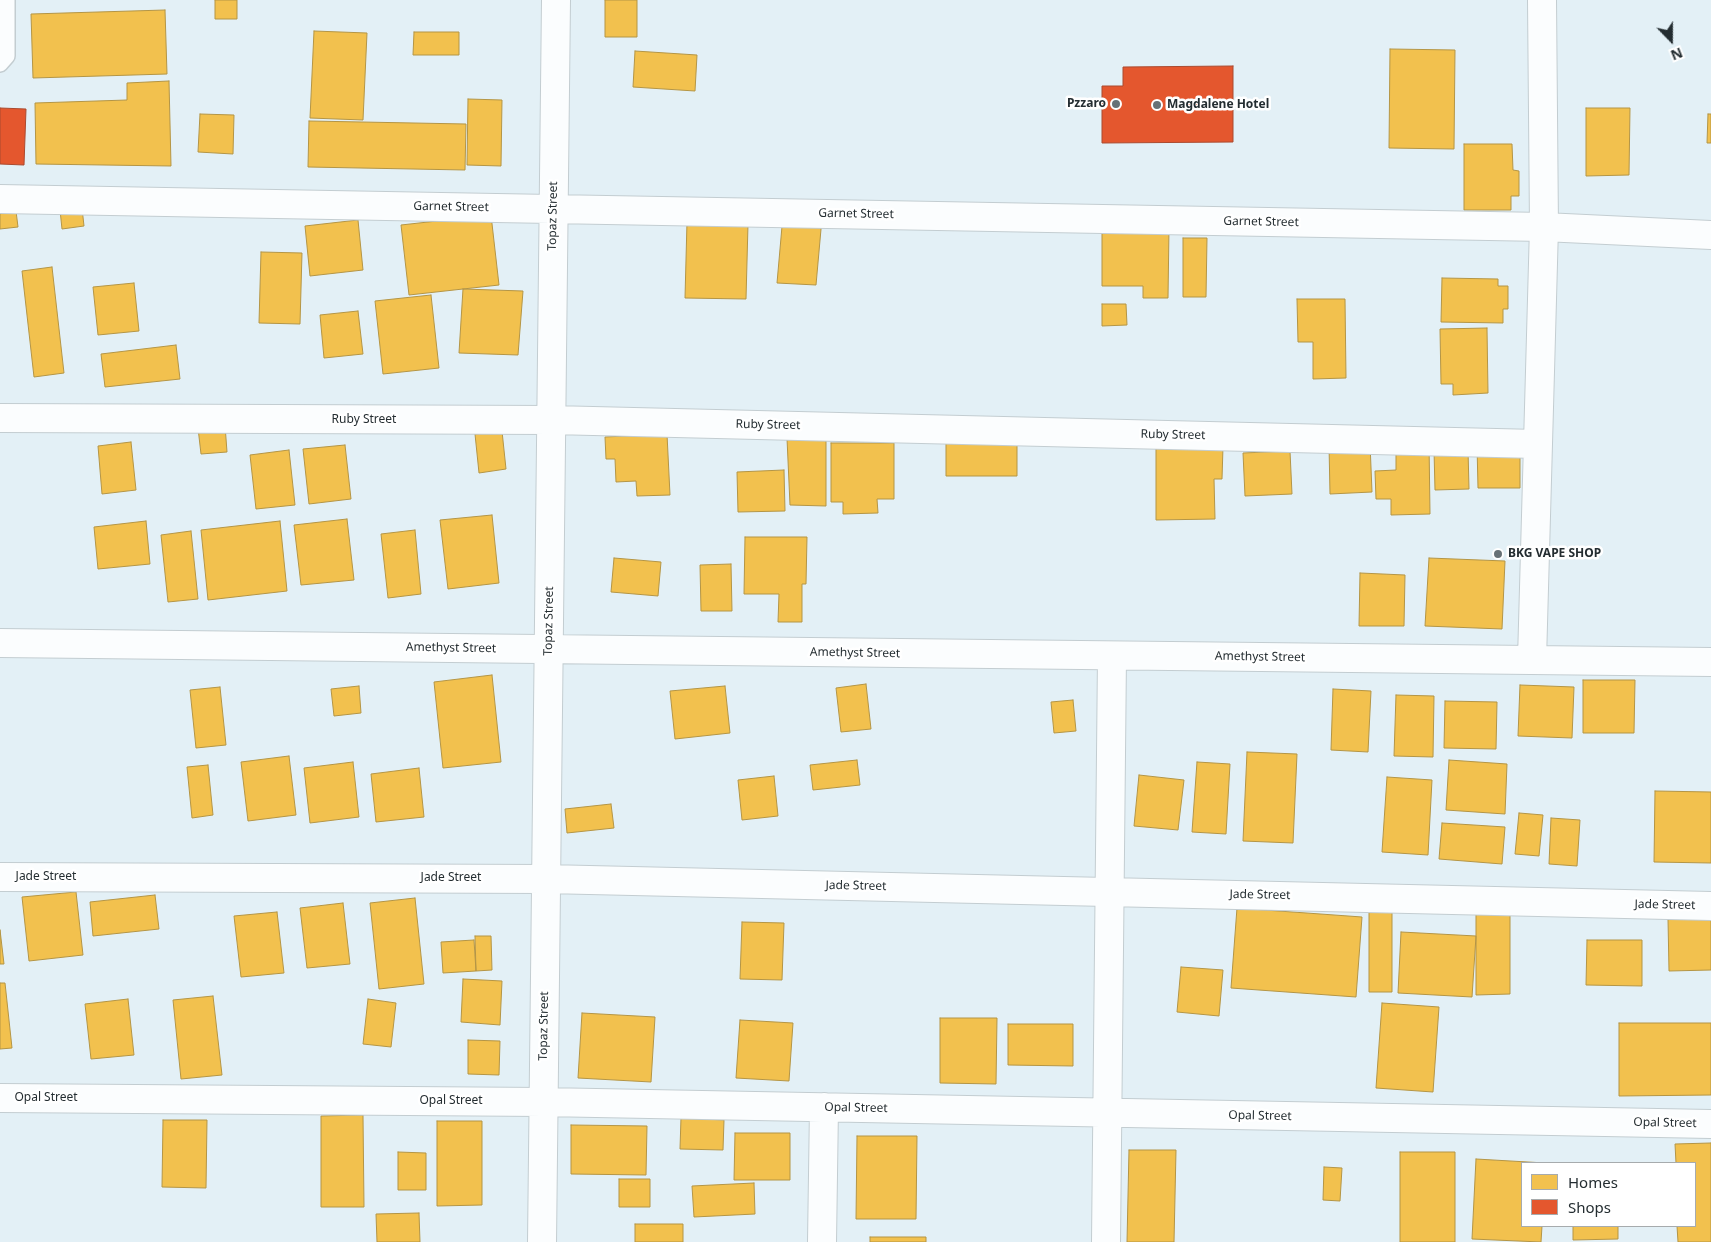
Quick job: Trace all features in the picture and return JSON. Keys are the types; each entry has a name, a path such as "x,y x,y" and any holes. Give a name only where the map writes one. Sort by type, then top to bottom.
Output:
{"street":[{"name":"Topaz Street","path":"542,1242 556,0"},
{"path":"1532,660 1544,226 1542,0"},
{"name":"Garnet Street","path":"0,199 1544,226 1711,235"},
{"name":"Ruby Street","path":"0,418 552,420 1537,444"},
{"name":"Amethyst Street","path":"0,642 1711,662"},
{"path":"1106,1242 1112,656"},
{"name":"Jade Street","path":"0,877 546,879 1711,906"},
{"name":"Opal Street","path":"0,1098 544,1102 1711,1124"},
{"path":"822,1242 824,1107"}],"lane":[{"path":"0,64 7,56 7,0"}],"building: Homes":[{"path":"215,0 237,0 237,19 215,19"},
{"path":"605,0 637,0 637,37 605,37"},
{"path":"165,10 167,74 33,78 31,14"},
{"path":"314,31 367,33 363,120 310,118"},
{"path":"414,32 459,32 459,55 413,55"},
{"path":"1390,49 1455,50 1454,149 1389,148"},
{"path":"635,51 697,55 695,91 633,87"},
{"path":"169,81 171,166 36,164 35,103 127,100 127,83"},
{"path":"468,99 502,100 501,166 467,165"},
{"path":"1586,108 1630,108 1629,175 1586,176"},
{"path":"200,114 234,115 233,154 198,152"},
{"path":"1708,114 1711,114 1711,143 1707,143"},
{"path":"309,121 466,124 465,170 308,167"},
{"path":"1464,144 1512,144 1513,170 1519,171 1519,196 1511,196 1511,210 1464,210"},
{"path":"15,203 18,227 0,229 0,204"},
{"path":"82,208 84,226 62,229 60,210"},
{"path":"491,215 499,285 409,295 401,225"},
{"path":"783,215 822,218 816,285 777,283"},
{"path":"358,220 363,270 310,276 305,226"},
{"path":"687,222 748,224 746,299 685,298"},
{"path":"1102,227 1169,228 1168,298 1143,298 1143,286 1102,286"},
{"path":"1183,238 1207,238 1206,297 1183,297"},
{"path":"261,252 302,253 300,324 259,323"},
{"path":"52,267 64,373 34,377 22,271"},
{"path":"1442,278 1498,279 1498,286 1508,286 1508,309 1503,309 1503,323 1441,322"},
{"path":"134,283 139,331 98,335 93,287"},
{"path":"463,289 523,291 518,355 459,353"},
{"path":"431,295 439,368 383,374 375,301"},
{"path":"1297,299 1345,299 1346,378 1313,379 1313,342 1298,342"},
{"path":"1102,304 1126,304 1127,325 1102,326"},
{"path":"358,311 363,354 324,358 320,315"},
{"path":"1487,328 1488,393 1453,395 1453,384 1441,384 1440,329"},
{"path":"176,345 180,379 105,387 101,354"},
{"path":"225,425 227,452 201,454 198,428"},
{"path":"502,431 506,469 479,473 475,434"},
{"path":"946,433 1017,433 1017,476 946,476"},
{"path":"667,434 670,495 637,496 636,481 616,482 615,459 606,459 605,437"},
{"path":"787,438 826,438 826,506 790,505"},
{"path":"1429,441 1430,514 1391,515 1391,499 1376,499 1375,471 1396,470 1396,442"},
{"path":"131,442 136,490 102,494 98,446"},
{"path":"831,443 894,443 894,499 877,499 878,513 843,514 843,502 831,502"},
{"path":"1370,443 1372,492 1330,494 1329,445"},
{"path":"1520,444 1520,488 1478,488 1477,445"},
{"path":"345,445 351,499 309,504 303,449"},
{"path":"1223,447 1222,479 1214,479 1215,519 1156,520 1156,448"},
{"path":"1468,449 1469,489 1435,490 1434,450"},
{"path":"289,450 295,505 256,509 250,455"},
{"path":"1290,451 1292,494 1245,496 1243,453"},
{"path":"784,470 785,511 738,512 737,472"},
{"path":"492,515 499,583 448,589 440,520"},
{"path":"347,519 354,580 301,585 294,525"},
{"path":"146,521 150,564 98,569 94,527"},
{"path":"280,521 287,591 208,600 201,530"},
{"path":"415,530 421,594 388,598 381,534"},
{"path":"191,531 198,599 168,602 161,535"},
{"path":"745,537 807,537 806,584 802,584 802,622 778,622 779,594 744,594"},
{"path":"614,558 661,562 658,596 611,592"},
{"path":"1429,558 1505,561 1502,629 1425,626"},
{"path":"731,564 732,611 701,611 700,565"},
{"path":"1360,573 1405,575 1404,626 1359,626"},
{"path":"492,675 501,762 443,768 434,682"},
{"path":"1583,680 1635,680 1634,733 1583,733"},
{"path":"866,684 871,729 841,732 836,688"},
{"path":"1520,685 1574,687 1572,738 1518,736"},
{"path":"359,686 361,713 334,716 331,689"},
{"path":"725,686 730,733 675,739 670,691"},
{"path":"220,687 226,745 196,748 190,690"},
{"path":"1333,689 1371,691 1368,752 1331,750"},
{"path":"1396,695 1434,696 1433,757 1394,756"},
{"path":"1073,700 1076,731 1054,733 1051,702"},
{"path":"1445,701 1497,702 1496,749 1444,748"},
{"path":"1247,752 1297,754 1293,843 1243,841"},
{"path":"289,756 296,815 248,821 241,762"},
{"path":"857,760 860,785 813,790 810,765"},
{"path":"1449,760 1507,764 1505,814 1446,810"},
{"path":"353,762 359,817 310,823 304,768"},
{"path":"1197,762 1230,764 1226,834 1192,832"},
{"path":"208,765 213,815 192,818 187,767"},
{"path":"419,768 424,817 376,822 371,774"},
{"path":"1139,775 1184,780 1178,830 1134,826"},
{"path":"774,776 778,816 742,820 738,780"},
{"path":"1387,777 1432,780 1428,855 1382,852"},
{"path":"1655,791 1711,792 1711,863 1654,862"},
{"path":"611,804 614,828 567,833 565,809"},
{"path":"1519,813 1543,815 1539,856 1515,854"},
{"path":"1551,818 1580,820 1577,866 1549,864"},
{"path":"1442,823 1505,827 1502,864 1439,859"},
{"path":"76,892 83,955 29,961 22,897"},
{"path":"155,895 159,929 93,936 90,902"},
{"path":"415,898 424,984 379,989 370,903"},
{"path":"343,903 350,964 307,968 300,908"},
{"path":"1510,906 1510,994 1476,995 1476,907"},
{"path":"1237,908 1362,917 1356,997 1231,988"},
{"path":"1369,910 1392,910 1392,992 1369,992"},
{"path":"277,912 284,973 241,977 234,916"},
{"path":"1668,919 1711,919 1711,970 1669,971"},
{"path":"742,922 784,923 782,980 740,979"},
{"path":"0,930 4,964 0,964"},
{"path":"1401,932 1476,936 1472,997 1398,993"},
{"path":"475,936 491,936 492,970 476,971"},
{"path":"474,940 476,971 443,973 441,942"},
{"path":"1587,940 1642,940 1642,986 1586,985"},
{"path":"1181,967 1223,970 1219,1016 1177,1012"},
{"path":"463,979 502,981 500,1025 461,1022"},
{"path":"0,983 5,983 12,1048 0,1049"},
{"path":"213,996 222,1075 181,1079 173,1000"},
{"path":"128,999 134,1055 91,1059 85,1004"},
{"path":"368,999 396,1003 391,1047 363,1044"},
{"path":"1382,1003 1439,1007 1433,1092 1376,1088"},
{"path":"582,1013 655,1017 651,1082 578,1078"},
{"path":"940,1018 997,1018 996,1084 940,1083"},
{"path":"740,1020 793,1023 789,1081 736,1078"},
{"path":"1619,1023 1711,1023 1711,1095 1619,1096"},
{"path":"1008,1024 1073,1024 1073,1066 1008,1065"},
{"path":"468,1040 500,1041 499,1075 468,1074"},
{"path":"363,1115 364,1207 321,1207 321,1116"},
{"path":"681,1118 724,1120 723,1150 680,1149"},
{"path":"163,1120 207,1120 206,1188 162,1187"},
{"path":"437,1121 482,1121 482,1205 437,1206"},
{"path":"571,1125 647,1126 646,1175 571,1174"},
{"path":"735,1133 790,1133 790,1180 734,1180"},
{"path":"857,1136 917,1136 916,1219 856,1219"},
{"path":"1711,1143 1711,1242 1678,1242 1677,1227 1696,1227 1696,1162 1676,1162 1675,1144"},
{"path":"1129,1150 1176,1150 1174,1242 1127,1242"},
{"path":"398,1152 426,1153 426,1190 398,1190"},
{"path":"1400,1152 1455,1152 1455,1242 1400,1242"},
{"path":"1476,1159 1528,1162 1521,1162 1521,1227 1542,1227 1541,1242 1472,1239"},
{"path":"1324,1167 1342,1168 1340,1201 1323,1200"},
{"path":"619,1179 650,1179 650,1207 619,1207"},
{"path":"754,1183 755,1214 694,1217 692,1186"},
{"path":"419,1213 420,1242 377,1242 376,1214"},
{"path":"635,1224 683,1224 683,1242 635,1242"},
{"path":"1573,1227 1618,1227 1618,1239 1573,1240"},
{"path":"870,1237 926,1237 926,1242 870,1242"}],"building: Shops":[{"path":"1233,66 1233,142 1102,143 1102,86 1123,86 1123,67"},
{"path":"0,108 26,109 24,165 0,164"}],"place":[{"name":"Pzzaro","path":"1116,104"},
{"name":"Magdalene Hotel","path":"1157,105"},
{"name":"BKG VAPE SHOP","path":"1498,554"}]}
